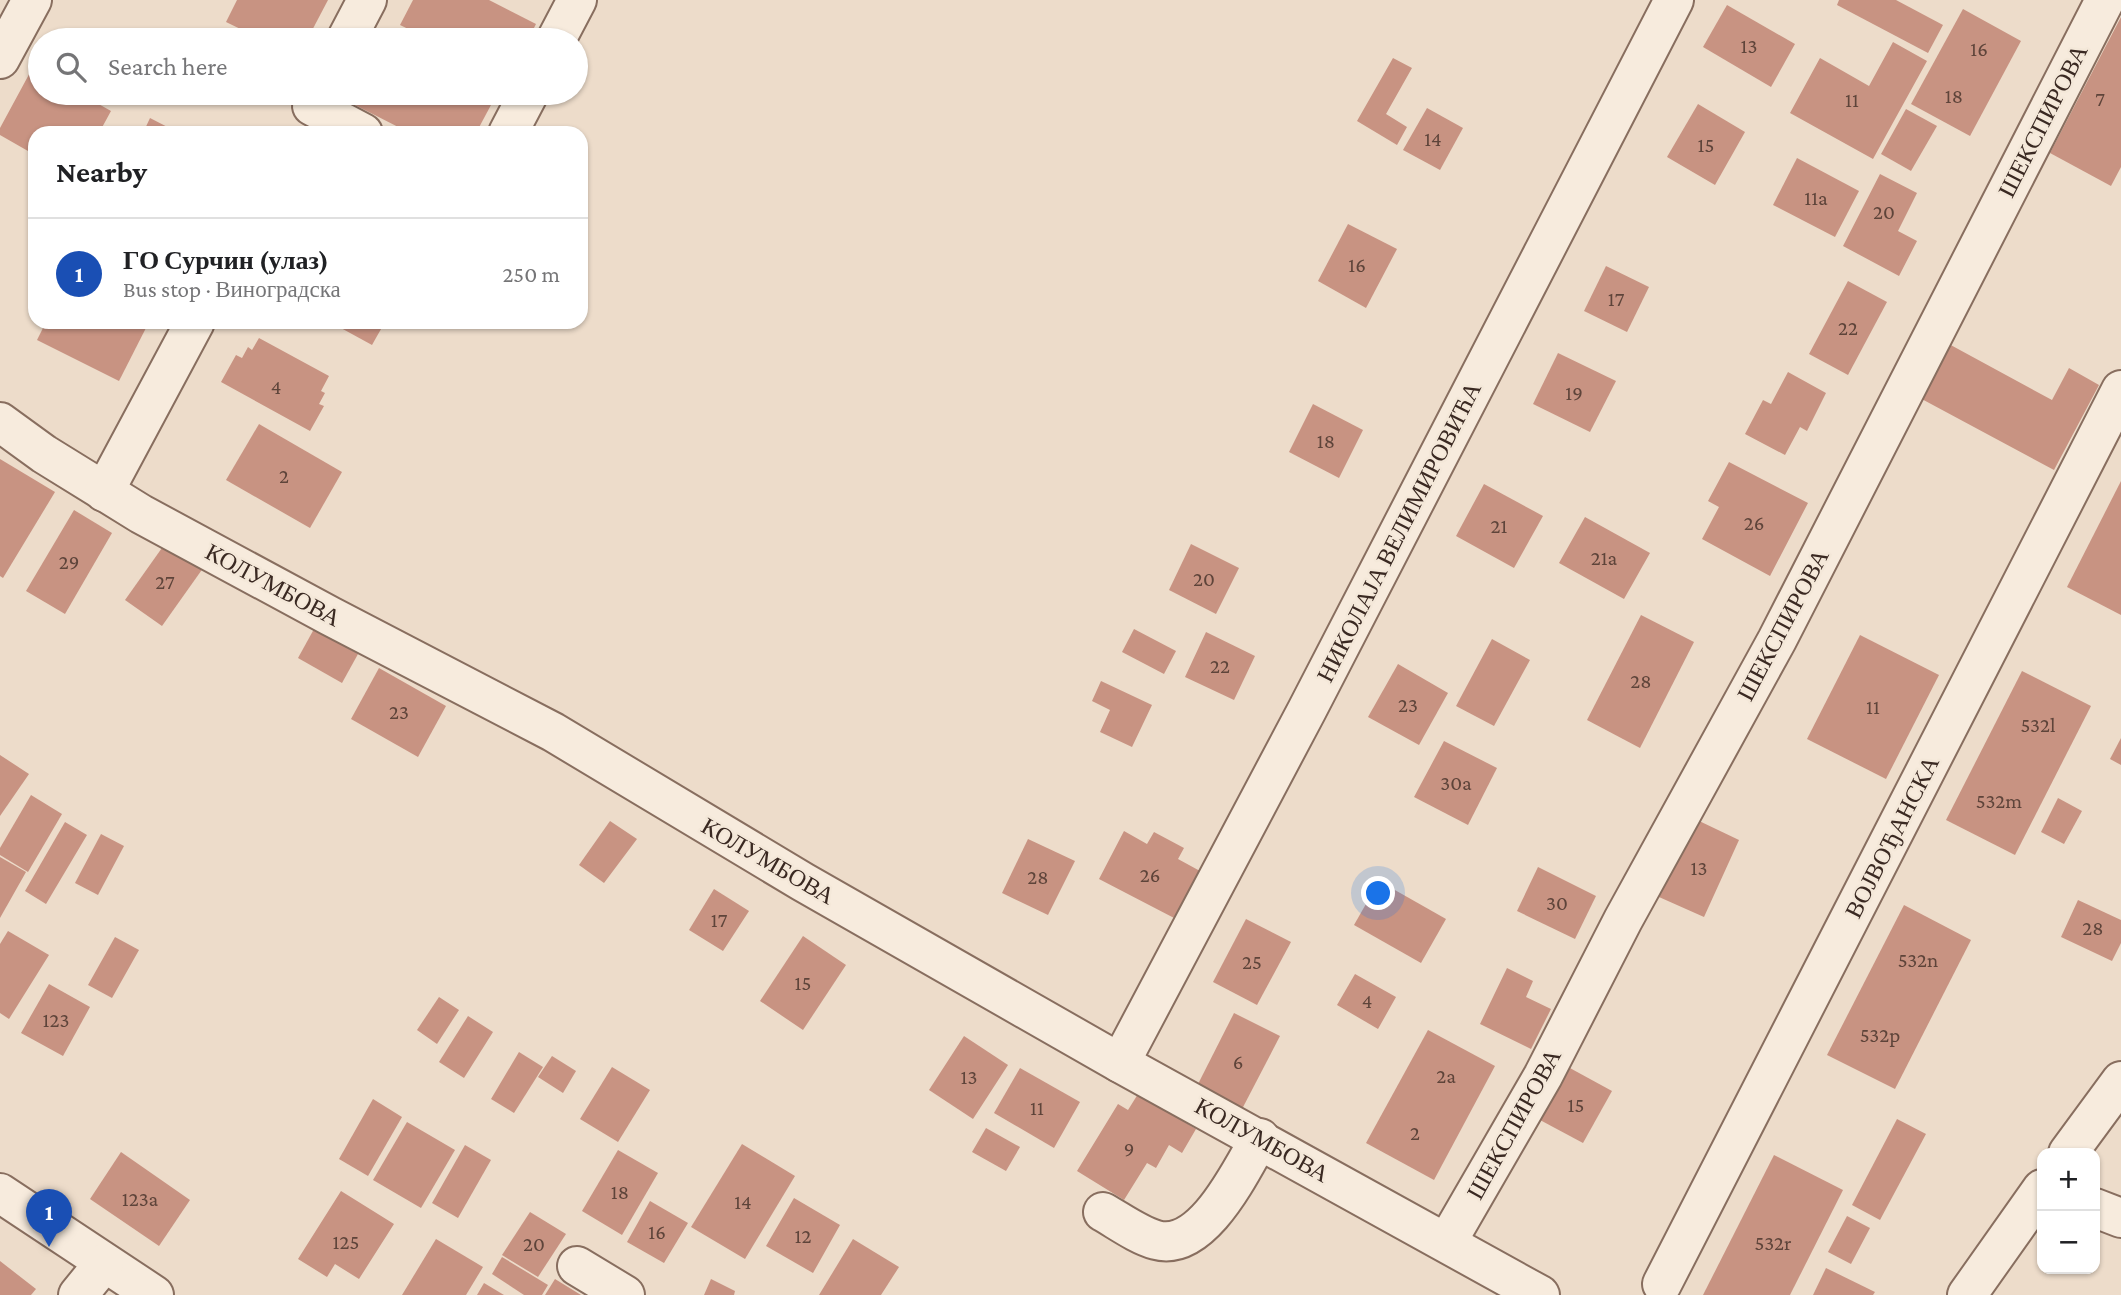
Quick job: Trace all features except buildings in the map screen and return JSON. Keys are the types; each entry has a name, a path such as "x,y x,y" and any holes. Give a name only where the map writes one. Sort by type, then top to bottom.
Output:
{"street":[{"path":"0,59 32,0"},
{"path":"352,28 367,0"},
{"name":"НИКОЛАЈА ВЕЛИМИРОВИЋА","path":"1120,1063 1307,710 1674,0"},
{"name":"ШЕКСПИРОВА","path":"1447,1242 1543,1076 1623,920 1777,640 2105,0"},
{"path":"512,126 523,105"},
{"path":"309,111 346,126"},
{"path":"104,492 191,329"},
{"name":"ВОЈВОЂАНСКА","path":"1662,1284 2121,390"},
{"name":"КОЛУМБОВА","path":"0,422 104,492 330,616 553,732 803,882 1120,1063 1540,1295"},
{"path":"2072,1148 2121,1080"},
{"path":"1103,1212 1158,1241 1180,1238 1200,1227 1217,1211 1260,1139"},
{"path":"0,1193 153,1295"},
{"path":"1967,1295 2037,1195"},
{"path":"2100,1210 2121,1218"},
{"path":"78,1295 104,1263"},
{"path":"578,1266 625,1295"}],"place":[{"name":"ГО Сурчин (улаз)","path":"49,1247"}]}
